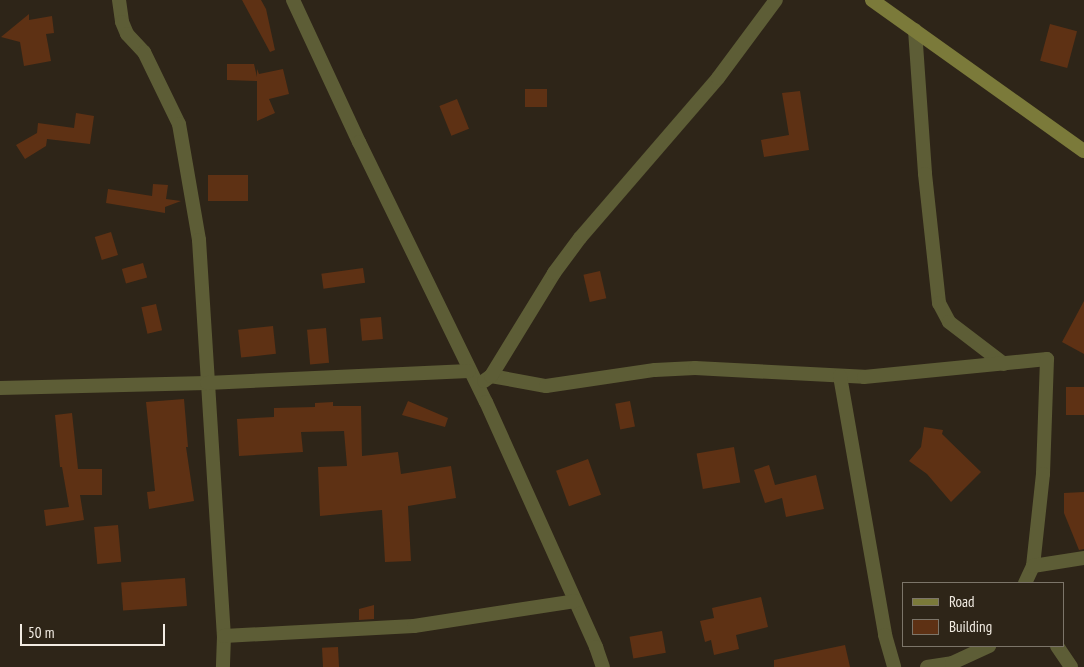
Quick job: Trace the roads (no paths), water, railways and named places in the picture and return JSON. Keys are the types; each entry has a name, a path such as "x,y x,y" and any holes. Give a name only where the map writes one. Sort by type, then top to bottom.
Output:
{"main road":[{"path":"872,0 1084,151"}],"street":[{"path":"119,0 126,34 144,52 179,124 199,240 224,636 224,667"},
{"path":"293,0 477,386 603,667"},
{"path":"477,386 491,376 554,273 580,238 718,78 776,0"},
{"path":"915,30 925,174 939,303 949,322 1004,364"},
{"path":"491,376 546,386 655,370 694,368 864,377 1047,359 1045,391 1046,437 1033,566 1026,582"},
{"path":"0,388 207,383 469,371"},
{"path":"840,376 885,635 894,667"},
{"path":"1033,566 1084,558"},
{"path":"224,636 414,626 575,601"},
{"path":"927,667 952,663 986,647"},
{"path":"1058,647 1071,667"}]}
